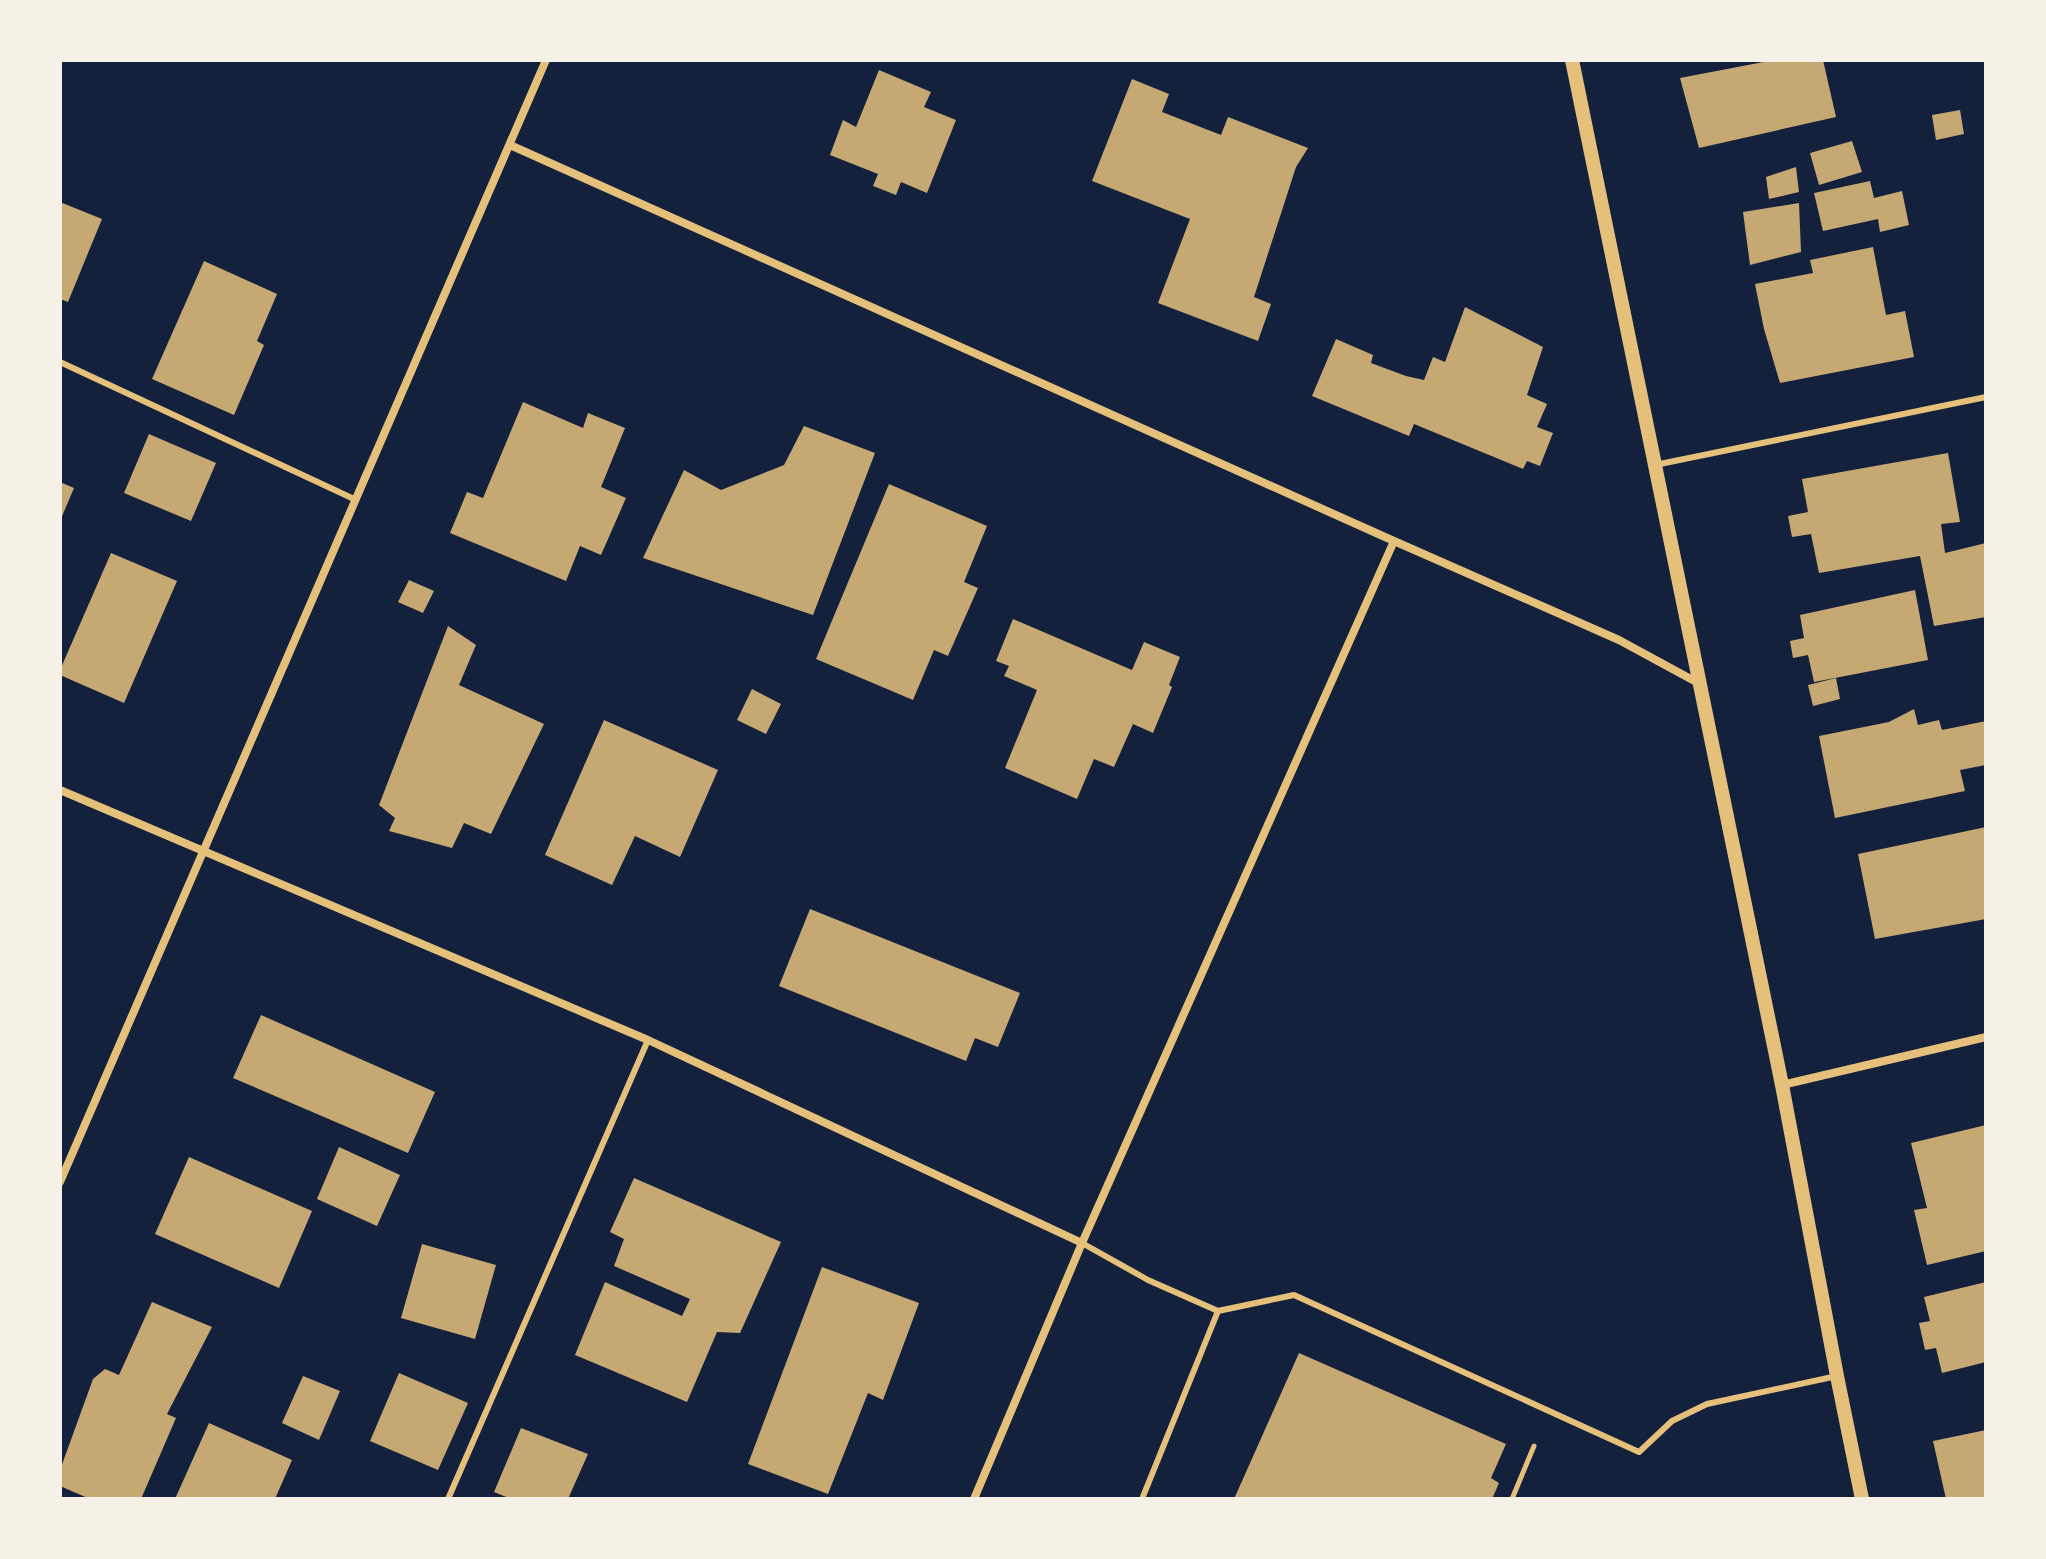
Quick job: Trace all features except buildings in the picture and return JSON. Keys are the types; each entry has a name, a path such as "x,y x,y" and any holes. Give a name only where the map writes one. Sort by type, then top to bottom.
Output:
{"street":[{"path":"60,1182 546,60"},
{"path":"1572,60 1782,1085 1862,1499"},
{"path":"510,145 1619,640 1700,684"},
{"path":"974,1499 1082,1243 1394,541"},
{"path":"60,790 648,1040 1082,1243"},
{"path":"1782,1085 1986,1037"}],"lane":[{"path":"60,362 354,499"},
{"path":"1655,465 1986,397"},
{"path":"448,1499 648,1040"},
{"path":"1082,1243 1148,1280 1218,1311 1294,1295 1639,1452 1672,1421 1707,1404 1837,1376"},
{"path":"1142,1499 1218,1311"}],"path":[{"path":"1512,1499 1549,1412"}]}
